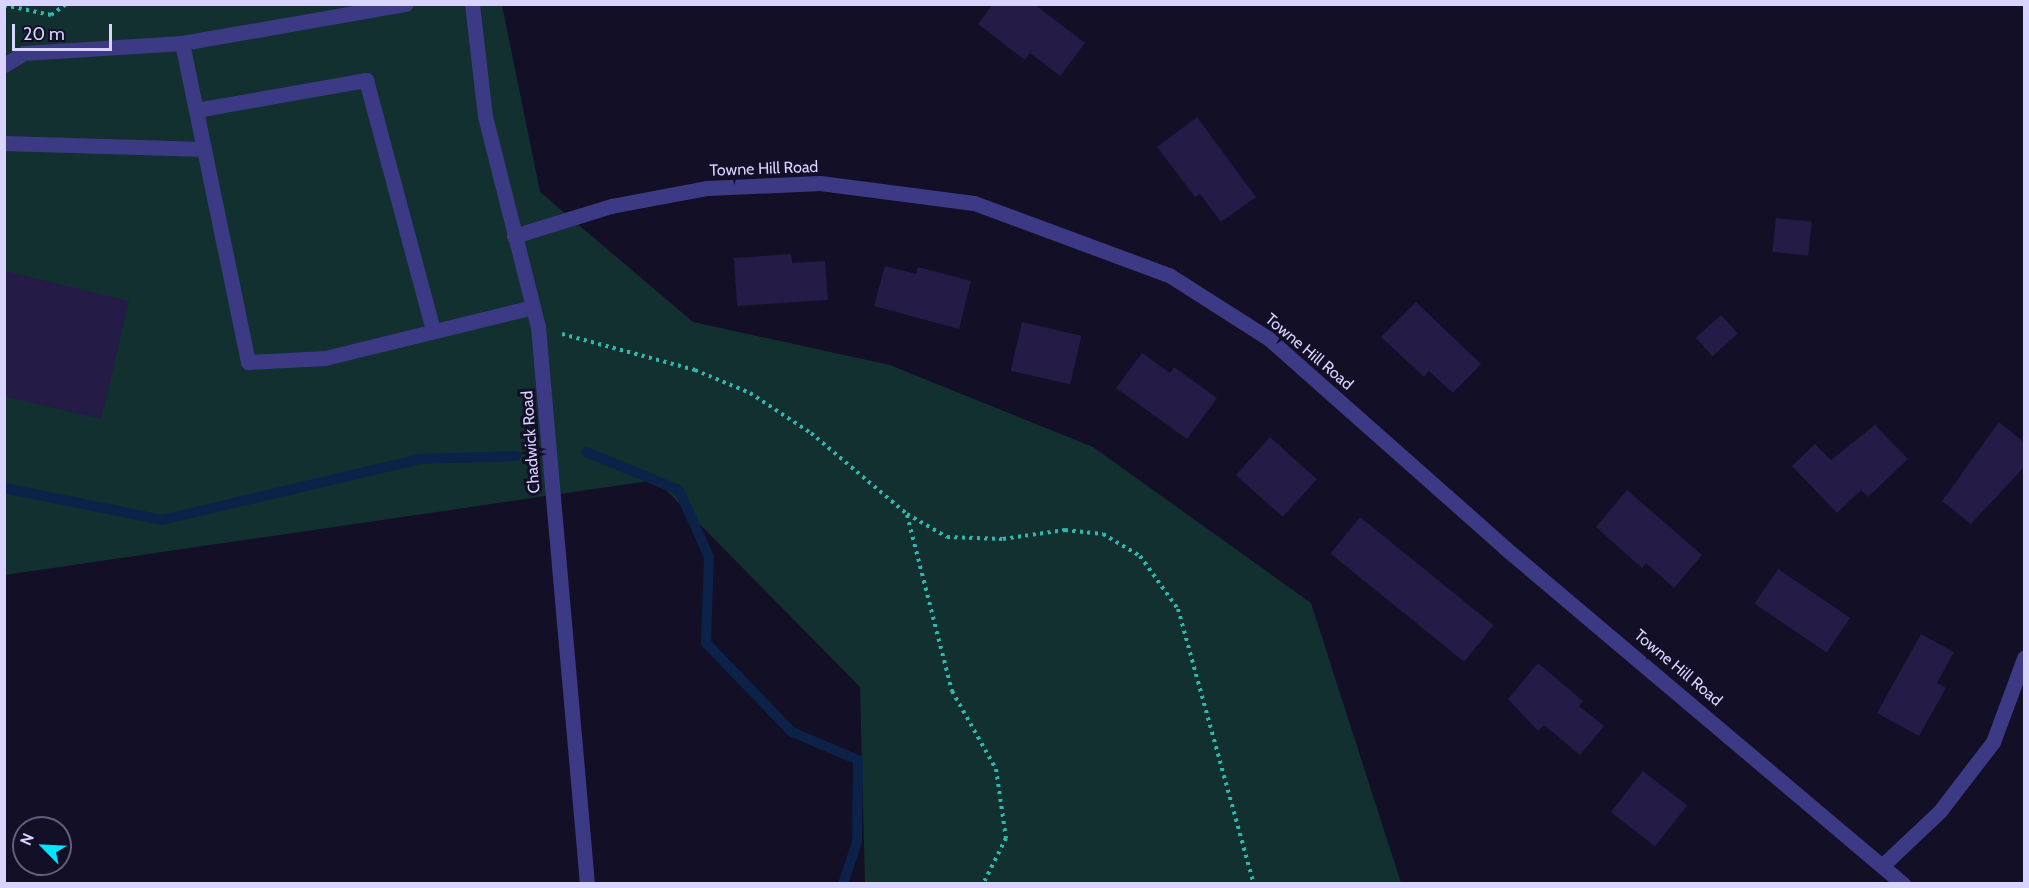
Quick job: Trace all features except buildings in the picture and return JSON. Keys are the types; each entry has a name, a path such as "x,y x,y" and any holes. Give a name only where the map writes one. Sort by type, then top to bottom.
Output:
{"street":[{"path":"4,65 24,53 182,43 406,4"},
{"name":"Chadwick Road","path":"471,4 485,116 538,327 587,884"},
{"path":"182,43 248,362 325,358 533,307"},
{"path":"196,110 366,80 433,330"},
{"path":"4,143 204,149"},
{"name":"Towne Hill Road","path":"514,236 612,206 708,188 820,183 974,203 1169,275 1268,338 1504,548 1884,864 1903,884"},
{"path":"1884,864 1940,811 1994,741 2025,658"}],"path":[{"path":"4,5 51,15 66,4"},
{"path":"538,327 695,370 750,393 812,433 907,514 946,537 1003,539 1065,530 1103,534 1140,556 1178,609 1254,884"},
{"path":"907,514 952,691 996,769 1006,838 983,884"}],"green space":[{"path":"4,5 502,5 540,192 693,322 890,365 1093,447 1311,603 1401,883 865,883 860,687 656,480 5,575"}],"waterway":[{"path":"586,452 679,490 709,557 706,643 792,732 858,760 857,842 843,884"},
{"path":"4,488 162,520 420,459 516,456"}]}
